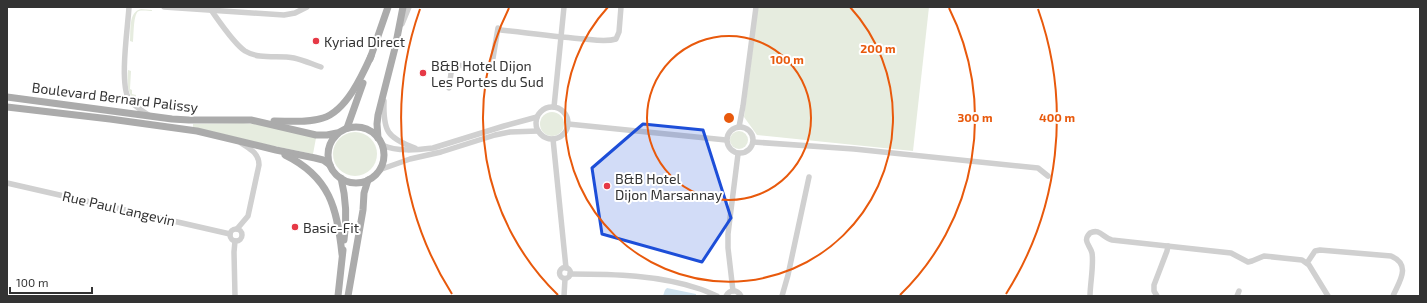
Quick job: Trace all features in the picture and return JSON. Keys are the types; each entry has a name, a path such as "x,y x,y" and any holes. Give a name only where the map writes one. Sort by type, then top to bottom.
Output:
{"main road":[{"path":"347,128 388,7"},
{"path":"380,142 374,133 361,127 347,128 337,133 328,148 330,165 334,172 341,178 354,183 368,180 380,170 384,153 380,142 377,124 403,7"},
{"path":"251,120 302,121 320,119 330,115 338,109 357,85 371,56"},
{"name":"Boulevard Bernard Palissy","path":"7,97 189,120 251,120 319,135 337,133"},
{"name":"Boulevard Bernard Palissy","path":"7,107 178,128 315,158 330,165"},
{"path":"276,150 301,163 311,171 332,200 338,218 342,254"},
{"path":"338,296 346,222 344,192 341,178"},
{"path":"348,296 362,215 364,193 368,180"}],"street":[{"path":"129,7 124,74 125,89 129,99 150,116"},
{"path":"164,7 284,15 295,13 307,7"},
{"path":"397,35 409,7"},
{"path":"554,107 564,7"},
{"path":"449,88 452,66 456,65 484,68 492,64 498,28 501,30 605,41 616,39 621,7"},
{"path":"739,127 756,7"},
{"path":"211,10 236,43 246,51 252,54 294,58 321,67"},
{"path":"384,89 386,126 392,136 402,143 421,150"},
{"path":"554,107 561,110 566,116 568,124 566,131 560,137 553,139 544,137 538,131 536,124 537,117 541,112 547,108 554,107"},
{"path":"380,142 394,149 421,150 473,137 504,126 537,117"},
{"path":"568,124 726,140"},
{"path":"739,127 746,128 749,131 753,142 749,150 738,154 730,150 726,140 731,130 739,127"},
{"path":"380,170 410,159 441,152 495,135 510,132 538,131"},
{"path":"553,139 566,268 570,271 570,274"},
{"path":"235,242 230,237 230,234 233,230 237,229 248,216 259,165 256,154 236,140"},
{"path":"753,142 854,149 1038,168 1048,176"},
{"path":"733,291 728,248 728,234 738,154"},
{"path":"782,296 788,275 809,177"},
{"name":"Rue Paul Langevin","path":"7,183 230,234"},
{"path":"235,242 240,240 243,235 240,230 237,229"},
{"path":"1090,296 1092,252 1086,243 1086,239 1093,231 1099,232 1106,238 1112,240 1231,253 1248,262 1264,256 1302,260 1307,263 1328,296"},
{"path":"235,242 235,296"},
{"path":"1157,296 1154,291 1154,285 1168,246"},
{"path":"1307,263 1315,251 1320,250 1388,256 1395,258 1401,265 1403,276 1392,296"},
{"path":"565,279 559,274 562,268 566,268"},
{"path":"564,296 565,279 568,278 570,274"},
{"path":"570,274 620,275 665,280 702,289 718,296"},
{"path":"726,296 728,292 733,291 738,292 741,296"}],"highlighted area":[{"path":"643,124 703,130 731,218 702,262 602,234 592,168"}],"shaded area":[{"path":"758,7 929,7 913,151 757,135 744,117"},
{"path":"141,9 152,11 139,11 137,13 133,42 130,41 131,22 134,14"},
{"path":"128,70 131,71 130,89 132,90 132,94 136,95 136,100 139,101 139,105 130,94"},
{"path":"552,112 560,116 564,124 560,132 552,136 544,132 540,124 544,116"},
{"path":"243,123 263,125 316,138 313,154 193,127 193,124"},
{"path":"739,131 745,134 748,140 745,146 739,149 733,146 730,140 733,134"},
{"path":"355,132 367,136 373,142 377,154 373,166 367,172 355,176 343,172 337,166 333,154 337,142 343,136"}],"water":[{"path":"667,288 696,294 696,296 663,296"}],"place":[{"name":"Kyriad Direct","path":"316,41"},
{"name":"B&B Hotel Dijon Les Portes du Sud","path":"423,73"},
{"name":"B&B Hotel Dijon Marsannay","path":"607,186"},
{"name":"Basic-Fit","path":"295,227"}]}
